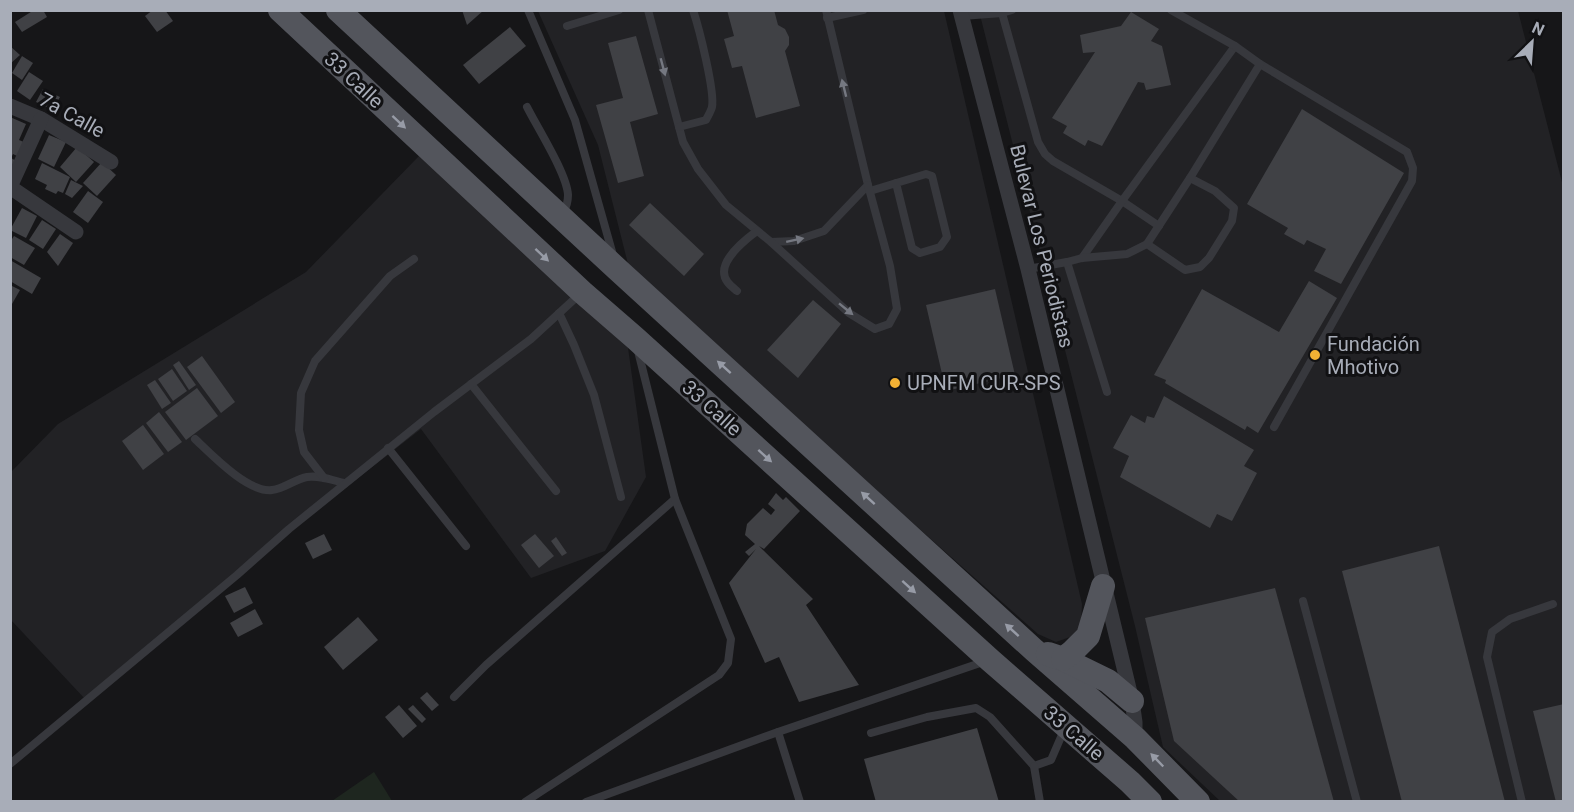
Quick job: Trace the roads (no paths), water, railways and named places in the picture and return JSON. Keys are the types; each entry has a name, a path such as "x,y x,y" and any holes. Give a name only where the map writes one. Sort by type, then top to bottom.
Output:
{"main road":[{"name":"33 Calle","path":"280,10 582,292 990,660 1067,722 1150,801"},
{"name":"33 Calle","path":"338,10 617,269 1034,650 1135,738 1198,801"},
{"path":"1063,659 1088,636 1103,586"},
{"path":"1034,650 1063,659 1108,681 1132,701"},
{"path":"1067,722 1104,742 1122,745 1128,744 1135,738"},
{"path":"1135,738 1130,748 1131,754 1144,777 1165,801"}],"street":[{"name":"Bulevar Los Periodistas","path":"961,14 1028,269 1132,701 1135,738"},
{"name":"7a Calle","path":"10,106 40,118 111,162"},
{"path":"40,118 10,187 76,232"}],"lane":[{"path":"528,10 575,120 617,269"},
{"path":"567,26 619,10"},
{"path":"648,10 683,142 698,169 726,206 771,242 849,313 875,329 889,324 897,309 890,266 827,14 862,10"},
{"path":"679,128 706,120 712,107 709,79 693,10"},
{"path":"961,14 1002,13 1012,10"},
{"path":"1171,10 1235,46 1260,64 1407,152 1413,168 1412,181 1274,427"},
{"path":"1002,13 1038,142 1045,154 1159,226"},
{"path":"1082,258 1235,46"},
{"path":"1028,269 1082,258 1128,254 1147,244 1260,64"},
{"path":"527,106 561,171 568,194 566,207 561,217"},
{"path":"771,242 794,241 824,231 869,188 926,174 932,176 946,237 940,247 920,253 912,248 896,183"},
{"path":"1147,244 1185,270 1200,267 1218,245 1232,221 1234,208 1215,191 1190,178"},
{"path":"737,291 728,283 724,272 729,257 757,231"},
{"path":"324,478 304,452 299,430 301,393 315,361 390,276 414,259"},
{"path":"1067,262 1107,392"},
{"path":"10,764 220,589 289,528 388,448 531,339 582,292"},
{"path":"559,313 594,394 621,497"},
{"path":"525,801 719,675 728,663 731,639 675,499 635,338"},
{"path":"471,384 556,491"},
{"path":"195,439 233,474 260,488 271,490 308,477 344,483"},
{"path":"388,448 466,546"},
{"path":"454,697 486,665 675,499"},
{"path":"1303,601 1357,801"},
{"path":"1522,801 1487,657 1492,632 1510,618 1553,604"},
{"path":"586,801 778,732 990,660"},
{"path":"871,733 927,717 976,708 990,717 1034,766 1040,801"},
{"path":"1034,766 1051,760 1067,722"},
{"path":"778,732 799,800 789,801"}],"place":[{"name":"Fundación Mhotivo","path":"1315,355"},
{"name":"UPNFM CUR-SPS","path":"895,383"}]}
